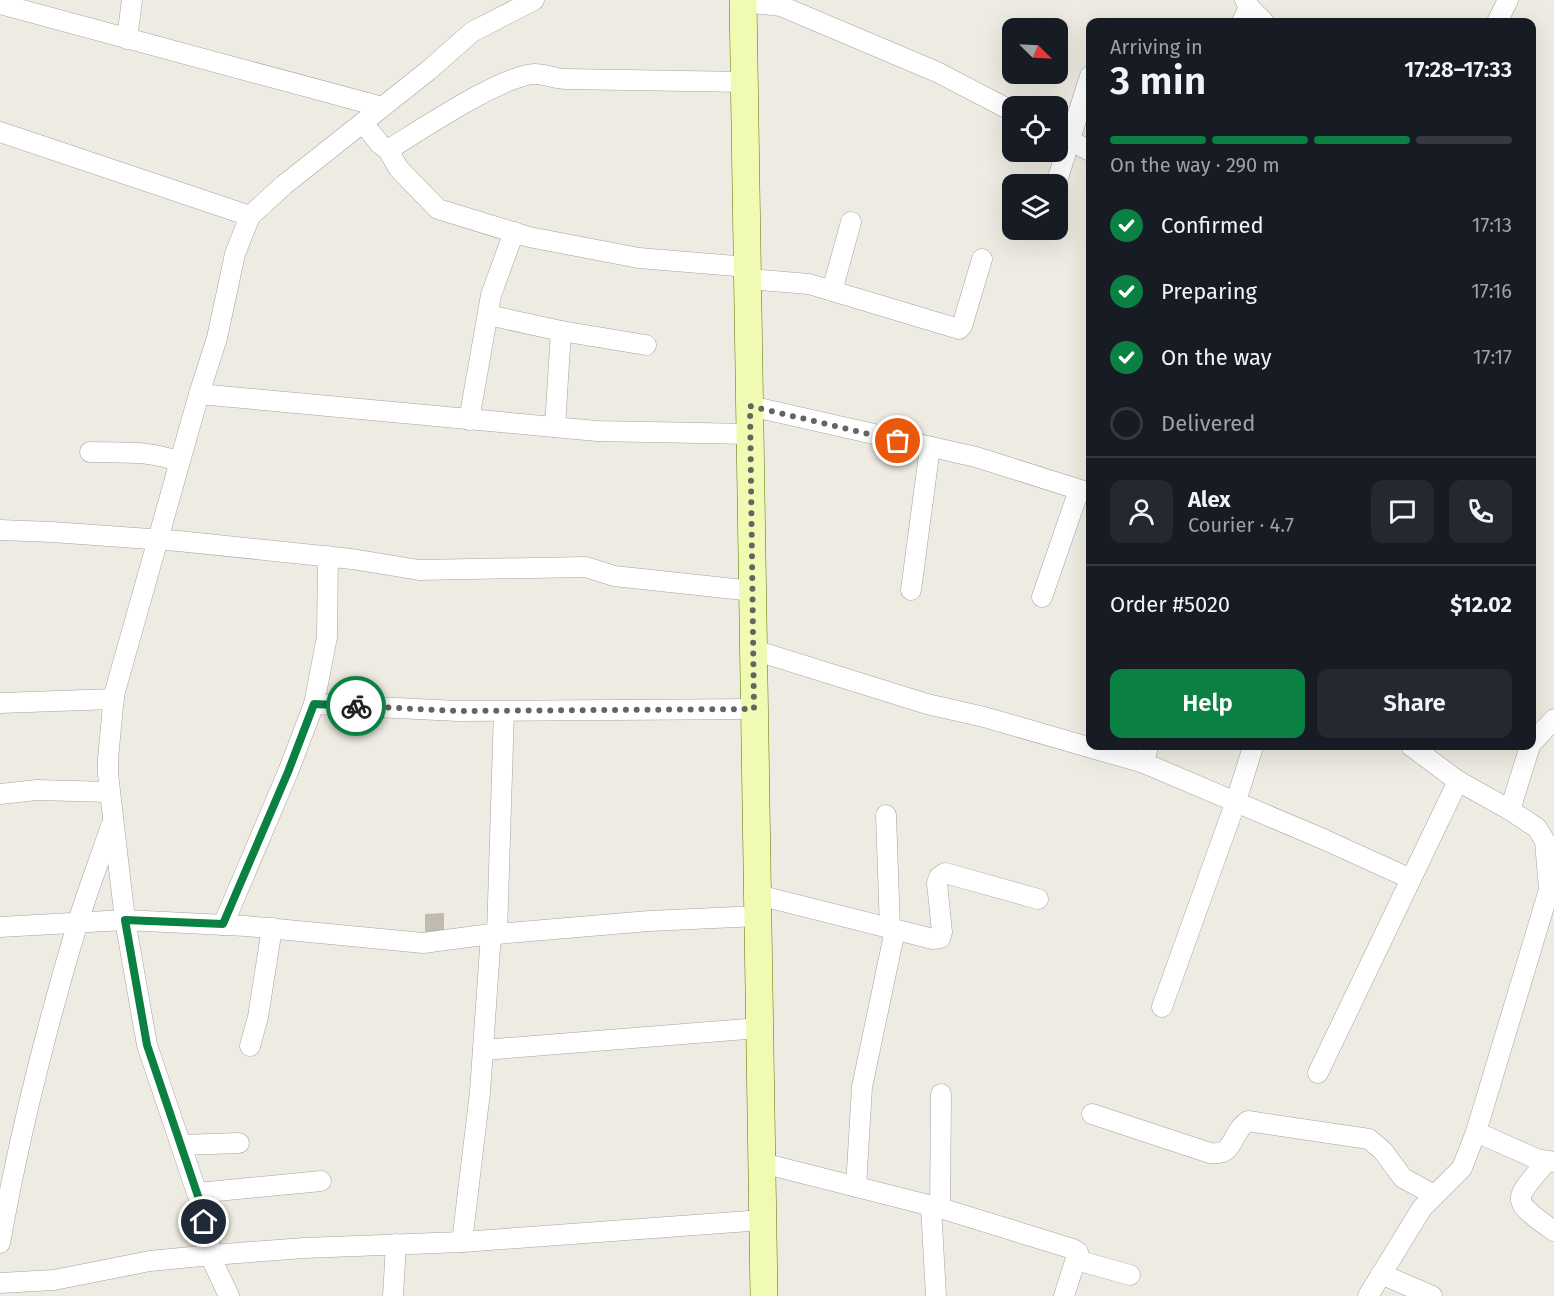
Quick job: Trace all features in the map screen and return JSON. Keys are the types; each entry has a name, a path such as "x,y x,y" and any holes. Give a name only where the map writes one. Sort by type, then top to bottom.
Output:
{"main road":[{"path":"743,1 764,1296"}],"street":[{"path":"126,39 132,0"},
{"path":"229,1296 212,1255 197,1193 147,1045 125,920 110,792 108,759 114,699 198,394 216,338 235,255 250,216 284,185 364,125 382,107 451,52 472,32 534,0"},
{"path":"1499,18 1508,0"},
{"path":"743,1 781,6 937,72 1002,106"},
{"path":"0,4 382,107"},
{"path":"384,147 518,77 536,74 566,80 745,82"},
{"path":"1068,128 1086,85"},
{"path":"364,125 399,168 438,209 529,237 639,258 809,284 959,329 962,326 982,259"},
{"path":"0,132 250,216"},
{"path":"1068,139 1086,149"},
{"path":"832,291 852,222"},
{"path":"469,420 491,295 514,232"},
{"path":"488,315 561,331 646,345"},
{"path":"555,427 561,331"},
{"path":"198,394 597,431 750,434"},
{"path":"750,406 976,457 1085,491 1042,597"},
{"path":"911,590 930,447"},
{"path":"90,452 144,453 168,457 179,462"},
{"path":"0,530 157,540 328,556 419,570 586,567 614,576 753,591"},
{"path":"223,924 288,772 314,704 327,637 328,556"},
{"path":"754,650 927,704 1086,740"},
{"path":"0,703 114,699"},
{"path":"314,704 458,711 754,709"},
{"path":"462,1242 494,934 504,711"},
{"path":"1536,739 1554,719"},
{"path":"1128,750 1146,754 1236,801 1411,879"},
{"path":"1162,1007 1252,750"},
{"path":"1368,1296 1422,1208 1462,1168 1476,1132 1548,890 1545,828 1458,781 1416,750"},
{"path":"1510,810 1529,750"},
{"path":"1318,1073 1458,781"},
{"path":"0,794 37,790 110,792"},
{"path":"856,1187 862,1087 892,930 886,815"},
{"path":"0,1243 45,1039 78,924 113,822"},
{"path":"0,927 125,920 223,924 423,943 494,934 649,921 758,906 933,939 940,938 942,932 938,883 939,877 945,873 1038,899"},
{"path":"250,1046 258,1017 272,928"},
{"path":"483,1050 759,1028"},
{"path":"936,1296 936,1207 941,1094"},
{"path":"1092,1114 1219,1154 1227,1150 1248,1121 1369,1139 1383,1151 1402,1178 1434,1195"},
{"path":"1476,1132 1551,1162 1522,1190 1520,1198 1522,1206 1529,1213 1554,1231"},
{"path":"181,1145 239,1143"},
{"path":"0,1144 20,1144"},
{"path":"762,1163 936,1207 1037,1236 1073,1249 1078,1252 1064,1296"},
{"path":"197,1193 321,1181"},
{"path":"0,1283 54,1280 150,1261 212,1255 304,1248 462,1242 763,1220"},
{"path":"393,1296 396,1244"},
{"path":"1076,1260 1130,1275"},
{"path":"1381,1274 1432,1296"}],"building":[{"path":"444,913 444,935 425,935 425,914"}],"way so far":[{"path":"356,706 458,711 754,709 750,406 898,441"}],"route":[{"path":"204,1222 201,1205 147,1045 125,920 223,924 288,772 314,704 356,706"}]}
